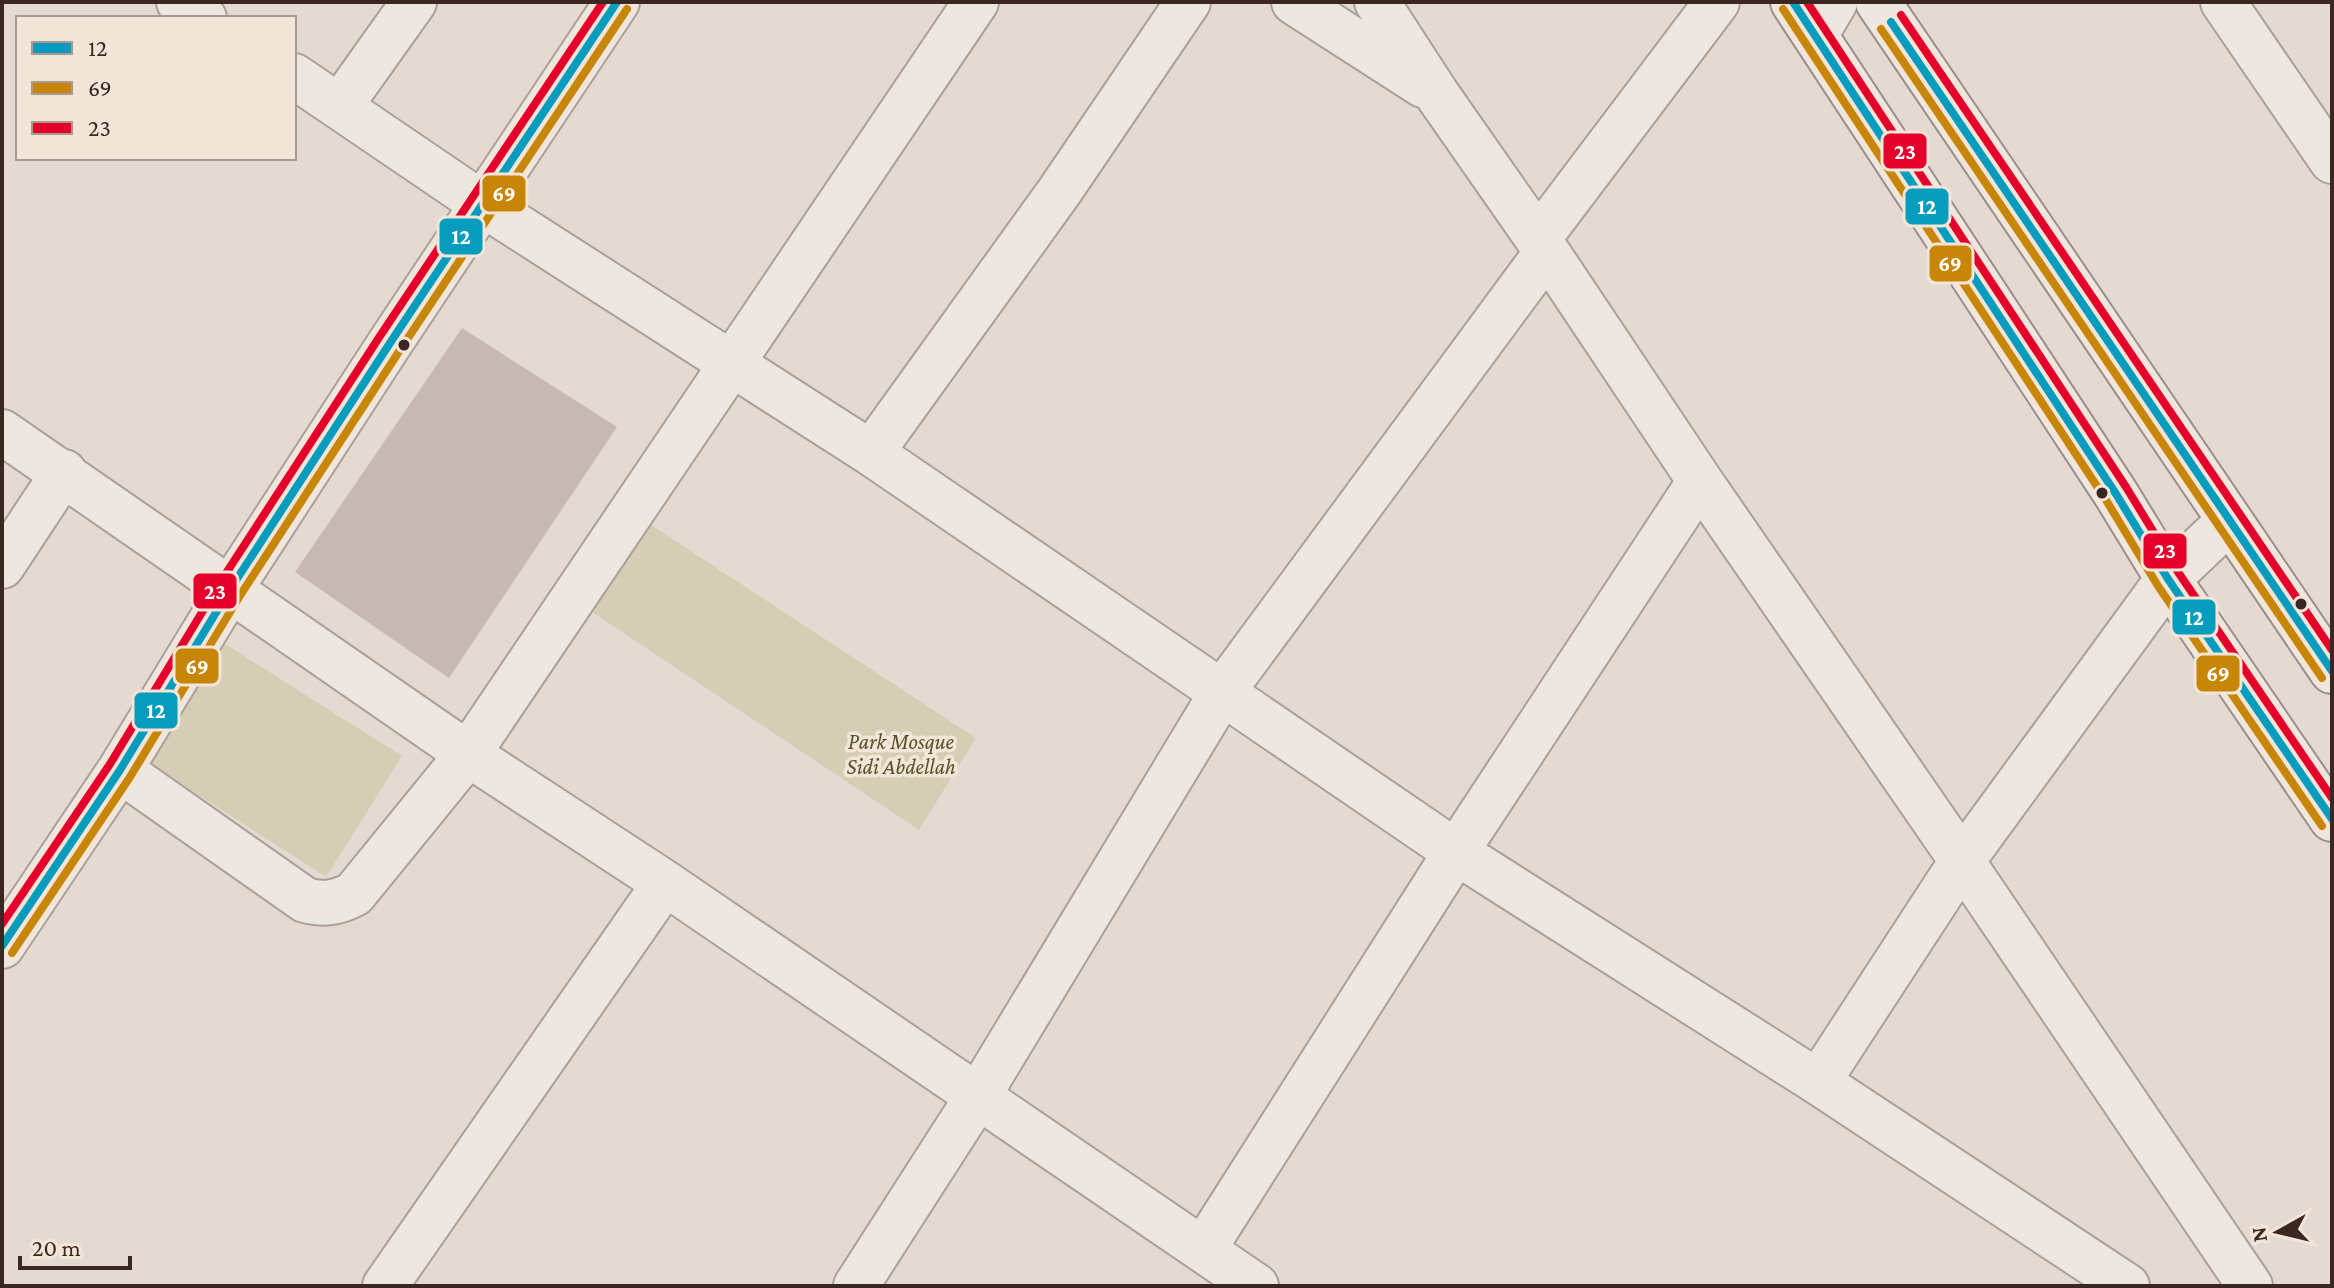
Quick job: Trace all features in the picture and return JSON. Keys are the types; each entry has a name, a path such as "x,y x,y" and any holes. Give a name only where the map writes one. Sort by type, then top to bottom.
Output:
{"street":[{"path":"179,2 201,16"},
{"path":"340,106 414,2"},
{"path":"2,946 120,770 231,588 481,203 617,2"},
{"path":"120,770 305,900 320,904 340,902 354,894 468,754 976,2"},
{"path":"871,453 1059,192 1188,2"},
{"path":"1294,2 1436,93"},
{"path":"1377,2 1700,481 1962,861 2234,1280"},
{"path":"856,1286 978,1096 1223,691 1717,2"},
{"path":"1878,2 2332,671"},
{"path":"2223,2 2332,161"},
{"path":"1815,13 2168,579 2332,819"},
{"path":"296,77 481,203 871,453 1456,852 1818,1082 2127,1286"},
{"path":"2,432 468,754 665,883 1256,1286"},
{"path":"2,566 64,472"},
{"path":"1203,1250 1456,852 1700,481"},
{"path":"1818,1082 1962,861 2168,579 2229,521"},
{"path":"385,1286 665,883"}],"green space":[{"name":"Park Mosque Sidi Abdellah","path":"642,519 976,738 919,830 589,610"},
{"path":"222,642 402,756 326,877 147,762"}],"building":[{"path":"462,328 617,427 449,678 295,572"}],"transit line":[{"name":"23","path":"2,924 110,764 221,581 380,336 603,2"},
{"name":"12","path":"2,946 120,770 231,588 390,343 617,2"},
{"name":"12","path":"1793,2 2116,494 2168,579 2332,819"},
{"name":"23","path":"1807,2 2126,487 2178,572 2332,798"},
{"name":"69","path":"12,953 130,777 241,594 627,9"},
{"name":"69","path":"1783,9 2106,500 2158,586 2322,826"},
{"name":"23","path":"1901,15 2332,650"},
{"name":"12","path":"1891,22 2332,671"},
{"name":"69","path":"1881,29 2322,678"}]}
